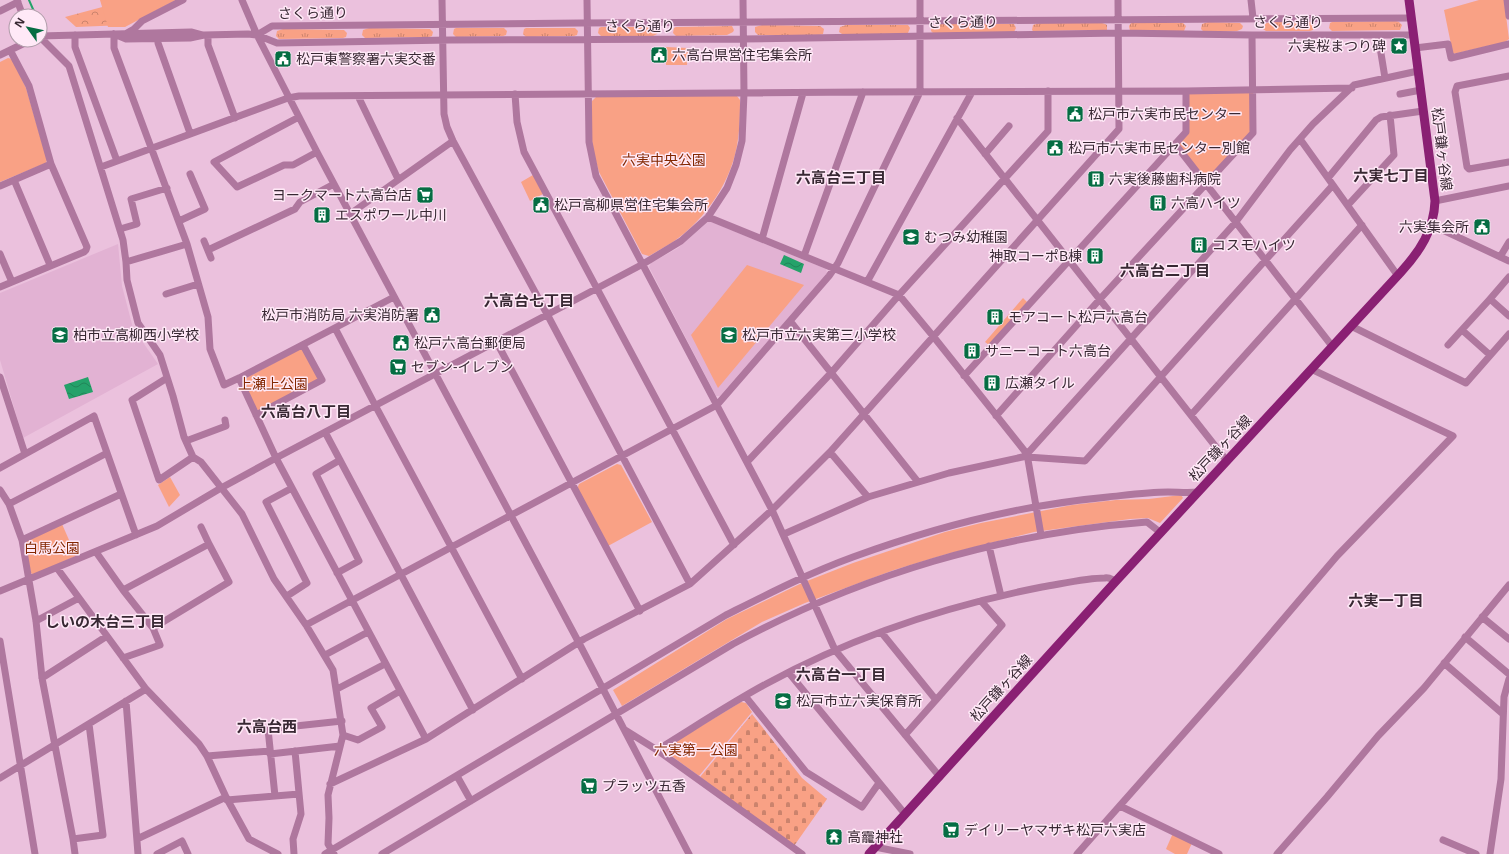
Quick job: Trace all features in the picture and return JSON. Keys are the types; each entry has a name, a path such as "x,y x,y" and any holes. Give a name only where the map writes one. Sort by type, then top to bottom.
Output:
{"main road":[{"name":"松戸鎌ヶ谷線","path":"872,851 1116,581 1398,276 1417,253 1432,225 1435,201 1409,0"}],"street":[{"path":"126,33 134,29 142,21 183,0"},
{"path":"242,0 257,35 288,98 579,643 689,854"},
{"path":"442,0 443,96 444,114 447,127 453,141 547,314 621,457 690,584"},
{"path":"587,0 589,39 588,142 596,176 772,510 835,650 940,777"},
{"path":"0,591 157,526 221,488 276,458 643,264 681,241 708,217 727,188 736,165 742,141 744,93 743,0"},
{"path":"306,625 717,405 834,268 920,92 920,0"},
{"path":"330,784 426,740 579,643 690,584 772,510 830,452 1119,129 1118,0"},
{"path":"1251,0 1253,18"},
{"path":"1507,0 1509,16"},
{"path":"0,11 18,1"},
{"name":"さくら通り","path":"257,35 272,26 1411,18"},
{"path":"142,21 140,29 143,33"},
{"path":"48,36 191,32 206,35"},
{"name":"さくら通り","path":"257,35 277,43 589,39 743,39 1119,33 1252,35 1413,34"},
{"path":"114,34 126,39 190,38 206,35 257,35"},
{"path":"114,34 114,48 187,244 208,317 210,350 224,385 394,297"},
{"path":"75,35 75,47 117,161"},
{"path":"206,35 208,45 235,118"},
{"path":"996,416 1205,184 1253,133 1252,35"},
{"path":"1378,35 1385,78"},
{"path":"158,38 158,43 190,134"},
{"path":"48,44 69,66 120,228 126,262 126,280 138,323 160,355 174,396 180,424 193,457 201,462 242,514 274,579 306,625 333,670 343,735 328,795 328,844 330,853 602,688 726,615 803,578 852,558 908,538 979,519 1090,498 1167,492 1198,492"},
{"path":"1415,48 1448,44 1451,58 1509,44"},
{"path":"0,55 14,48"},
{"path":"0,287 84,252 87,247 51,164 29,86 10,50"},
{"path":"1027,455 1235,223 1300,139 1354,86 1418,71"},
{"path":"1509,76 1457,86 1455,92 1467,167 1469,169 1509,162"},
{"path":"101,167 288,98 299,96 1119,90 1186,91 1352,88"},
{"path":"1400,94 1421,90"},
{"path":"747,462 831,373 899,295 1048,131 1048,91"},
{"path":"964,376 1186,132 1186,91"},
{"path":"804,256 863,92"},
{"path":"867,282 972,92"},
{"path":"762,239 803,93"},
{"path":"514,94 517,122 524,152 734,545"},
{"path":"358,96 398,179"},
{"path":"1328,178 1376,120 1390,115 1424,110"},
{"path":"1348,205 1394,155 1390,115"},
{"path":"299,118 214,162 237,187 284,165 293,165 317,152"},
{"path":"957,118 1227,461"},
{"path":"986,154 1009,126"},
{"path":"1300,139 1398,276"},
{"path":"350,214 453,141"},
{"path":"1175,144 1332,346"},
{"path":"0,186 51,164"},
{"path":"179,221 206,209 190,174"},
{"path":"14,180 50,265"},
{"path":"208,250 295,209 300,202 334,184"},
{"path":"784,534 868,497 918,482 1027,455 1085,461 1333,184"},
{"path":"1435,201 1509,186"},
{"path":"120,228 137,224 131,199 167,188"},
{"path":"708,217 899,295 1027,455 1041,535"},
{"path":"1191,415 1362,225"},
{"path":"1432,225 1509,261"},
{"path":"204,241 211,258"},
{"path":"1500,257 1509,242"},
{"path":"126,262 187,244"},
{"path":"0,254 12,282"},
{"path":"1448,345 1509,277"},
{"path":"166,294 198,284"},
{"path":"1490,299 1508,313"},
{"path":"790,321 918,482"},
{"path":"1351,326 1466,383 1509,334"},
{"path":"335,328 522,679"},
{"path":"1462,330 1490,355"},
{"path":"496,341 640,611"},
{"path":"256,415 322,380 303,345"},
{"path":"1077,854 1239,671 1337,556 1453,436 1311,369"},
{"path":"0,377 25,454"},
{"path":"167,378 132,400 159,480 193,457"},
{"path":"239,378 276,458 426,740"},
{"path":"0,468 94,416 136,535"},
{"path":"186,441 226,426 225,420"},
{"path":"325,432 473,710"},
{"path":"830,452 868,497"},
{"path":"9,504 107,453"},
{"path":"337,573 359,561 316,474 340,460"},
{"path":"287,596 307,583 266,502 292,488"},
{"path":"0,490 9,504 22,540 36,621 42,678 75,854"},
{"path":"22,540 121,494"},
{"path":"382,854 738,641 772,623 815,604 897,572 990,546 1041,535 1147,522 1161,533"},
{"path":"153,628 229,582 201,527"},
{"path":"123,590 209,544"},
{"path":"990,546 1001,596"},
{"path":"96,552 153,628 160,645 123,658"},
{"path":"57,568 146,690 195,739 207,756 249,839 278,854"},
{"path":"657,750 744,696 835,650 881,632 949,609 1001,596 1060,584 1106,577 1116,581"},
{"path":"1277,854 1378,736 1414,698 1509,585"},
{"path":"36,621 79,598"},
{"path":"905,735 1002,625 981,601"},
{"path":"1482,617 1509,639"},
{"path":"325,655 368,632"},
{"path":"881,632 936,700"},
{"path":"42,678 107,636"},
{"path":"1465,637 1509,674"},
{"path":"0,641 36,854"},
{"path":"1444,663 1503,714"},
{"path":"337,689 385,664"},
{"path":"789,673 905,814"},
{"path":"1490,854 1502,779 1503,714 1509,679"},
{"path":"0,778 146,690"},
{"path":"343,735 358,740 382,727 371,708 400,691"},
{"path":"744,696 806,772 862,807 879,783"},
{"path":"126,701 138,854"},
{"path":"275,796 268,729 342,721"},
{"path":"72,839 103,835 89,724"},
{"path":"625,730 657,750 802,854"},
{"path":"207,756 295,751 340,746"},
{"path":"294,854 293,839 301,814 295,751"},
{"path":"457,776 471,801"},
{"path":"137,839 227,798 298,794"},
{"path":"1120,806 1219,854"},
{"path":"1443,840 1476,854"},
{"path":"157,854 182,841 188,854"},
{"path":"872,851 910,854"}],"shaded area":[{"name":"松戸市立六実第三小学校","path":"709,221 826,269 827,273 720,396 716,396 649,267 651,263 678,248"},
{"name":"柏市立高柳西小学校","path":"118,244 122,286 133,328 158,364 23,438 0,360 0,293"}],"green space":[{"path":"100,0 176,0 125,27 108,27"},
{"path":"1479,0 1504,0 1509,39 1505,42 1453,54 1444,10"},
{"path":"106,6 125,25 76,27 65,17"},
{"path":"1396,21 1402,25 1400,30 1332,31 1329,28 1330,23 1332,22"},
{"path":"1208,22 1240,23 1243,26 1242,29 1237,31 1204,32 1201,29 1202,24"},
{"path":"1270,22 1313,22 1315,26 1313,30 1310,31 1266,31 1263,29 1264,24"},
{"path":"1039,23 1102,23 1107,25 1107,30 1033,31 1033,25"},
{"path":"1131,23 1183,23 1186,26 1184,31 1130,31 1129,26"},
{"path":"938,24 1014,24 1016,28 1014,32 934,34 931,31 932,26"},
{"path":"762,25 820,26 824,29 823,34 819,35 758,35 755,32 755,27"},
{"path":"846,25 908,25 910,28 908,33 904,34 842,34 839,32 840,27"},
{"path":"732,26 734,30 733,32 727,35 676,36 673,33 674,28 676,27"},
{"path":"654,27 658,30 657,34 653,36 601,36 598,33 599,28"},
{"path":"369,28 430,29 433,32 432,36 429,37 365,38 362,35 363,30"},
{"path":"504,28 507,31 506,35 503,36 456,37 453,34 454,29"},
{"path":"575,28 578,31 577,35 574,36 526,37 523,34 524,29"},
{"path":"283,29 344,30 347,33 346,37 343,38 279,39 276,36 277,31"},
{"path":"666,47 688,48 687,65 666,65"},
{"path":"8,58 12,59 26,88 47,160 46,163 0,182 0,62"},
{"path":"1253,89 1253,133 1205,184 1175,144 1186,132 1186,91"},
{"name":"六実中央公園","path":"597,96 737,96 740,100 738,139 735,154 724,184 707,210 685,233 649,256 642,254 599,172 592,141 592,101"},
{"path":"533,175 543,194 530,201 521,182"},
{"path":"747,265 804,285 718,388 691,335"},
{"path":"1023,298 1027,302 989,345 985,342"},
{"name":"上瀬上公園","path":"300,349 303,350 319,376 317,381 261,411 256,409 244,382 246,378"},
{"path":"617,464 621,465 652,522 608,546 577,489 579,484"},
{"path":"170,477 180,495 169,507 158,485"},
{"path":"1181,495 1183,498 1160,523 1148,518 1130,519 1034,532 947,554 894,570 805,603 762,622 622,706 613,690 727,619 802,583 853,563 945,532 981,523 1072,505"},
{"name":"白馬公園","path":"62,524 76,556 33,575 31,573 25,545 27,541"},
{"name":"六実第一公園","path":"741,702 746,703 752,712 699,776 666,752 668,746"},
{"path":"752,714 802,778 827,799 794,846 700,777"},
{"path":"1173,833 1192,843 1187,854 1175,854 1166,849"}],"water":[{"path":"784,255 804,264 801,273 780,264"},
{"path":"88,377 93,392 69,399 64,385"}],"waterway":[{"path":"29,0 32,8"}],"place":[{"name":"六実桜まつり碑","path":"1399,46"},
{"name":"六高台県営住宅集会所","path":"659,55"},
{"name":"松戸東警察署六実交番","path":"283,59"},
{"name":"松戸市六実市民センター","path":"1075,114"},
{"name":"松戸市六実市民センター別館","path":"1055,148"},
{"name":"六実後藤歯科病院","path":"1096,179"},
{"name":"ヨークマート六高台店","path":"425,195"},
{"name":"六高ハイツ","path":"1158,203"},
{"name":"松戸高柳県営住宅集会所","path":"541,205"},
{"name":"エスポワール中川","path":"322,215"},
{"name":"六実集会所","path":"1482,227"},
{"name":"むつみ幼稚園","path":"911,237"},
{"name":"コスモハイツ","path":"1199,245"},
{"name":"神取コーポB棟","path":"1095,256"},
{"name":"松戸市消防局 六実消防署","path":"432,315"},
{"name":"モアコート松戸六高台","path":"995,317"},
{"name":"柏市立高柳西小学校","path":"60,335"},
{"name":"松戸市立六実第三小学校","path":"729,335"},
{"name":"松戸六高台郵便局","path":"401,343"},
{"name":"サニーコート六高台","path":"972,351"},
{"name":"セブン-イレブン","path":"398,367"},
{"name":"広瀬タイル","path":"992,383"},
{"name":"松戸市立六実保育所","path":"783,701"},
{"name":"プラッツ五香","path":"589,786"},
{"name":"デイリーヤマザキ松戸六実店","path":"951,830"},
{"name":"高靇神社","path":"834,837"}],"district":[{"name":"六実七丁目","path":"1391,176"},
{"name":"六高台三丁目","path":"841,178"},
{"name":"六高台二丁目","path":"1165,271"},
{"name":"六高台七丁目","path":"529,301"},
{"name":"六高台八丁目","path":"306,412"},
{"name":"六実一丁目","path":"1386,601"},
{"name":"しいの木台三丁目","path":"105,622"},
{"name":"六高台一丁目","path":"841,675"},
{"name":"六高台西","path":"267,727"}]}
